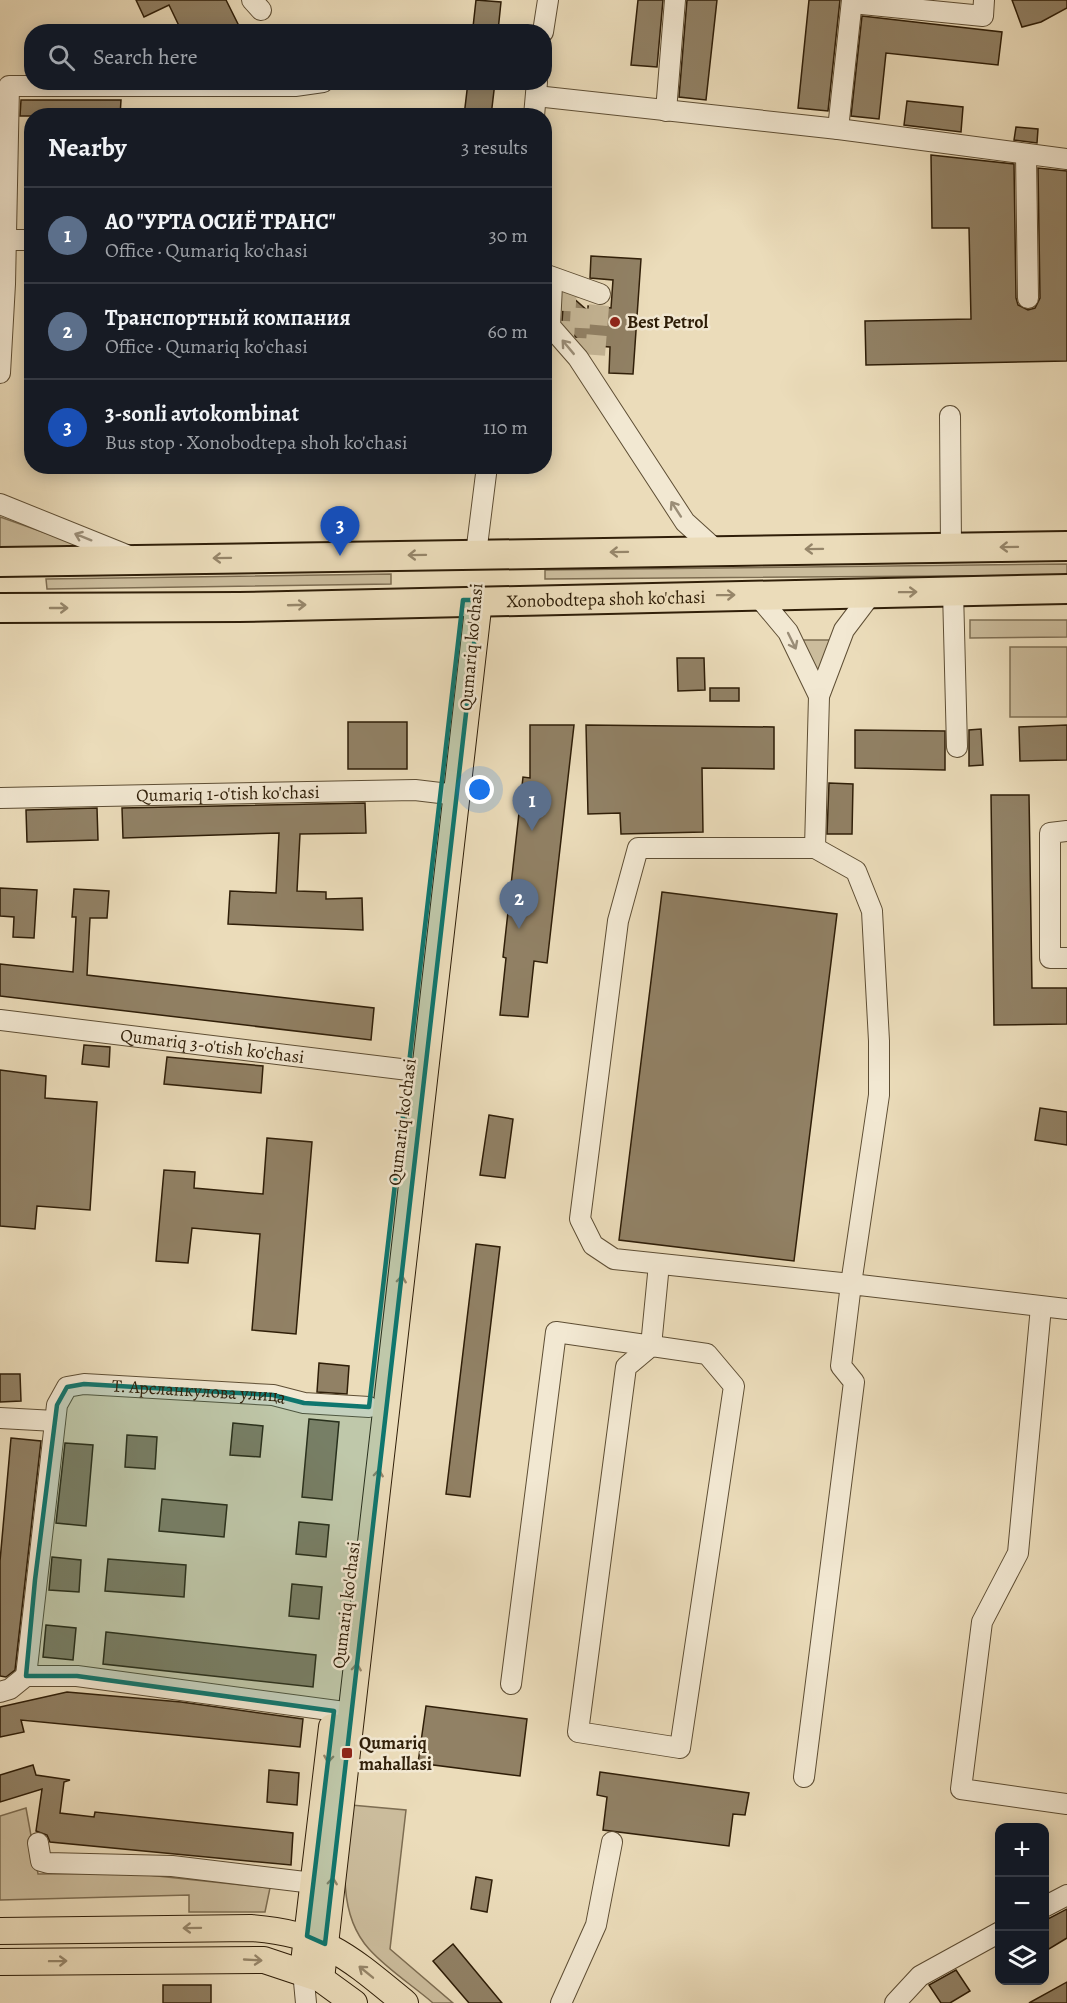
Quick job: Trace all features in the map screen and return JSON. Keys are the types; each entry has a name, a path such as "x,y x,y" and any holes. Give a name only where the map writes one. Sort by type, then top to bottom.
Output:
{"highway":[{"path":"0,562 1067,546"},
{"name":"Qumariq ko'chasi","path":"471,600 476,554"},
{"path":"0,562 12,573 15,585 11,597 0,608"},
{"name":"Xonobodtepa shoh ko'chasi","path":"0,608 239,606 1067,589"}],"main road":[{"name":"Qumariq ko'chasi","path":"309,1987 343,1712 471,600"},
{"name":"Qumariq ko'chasi","path":"316,1940 313,1883 343,1712 369,1407 417,1071"},
{"path":"0,1931 250,1928 291,1932 316,1940 357,1965 405,2003"},
{"path":"0,1962 264,1960 309,1987 354,2003"}],"street":[{"path":"666,111 675,0"},
{"path":"838,129 852,1 983,16 984,0"},
{"path":"544,24 546,1"},
{"path":"0,373 6,240 9,86 24,86"},
{"path":"535,108 537,90"},
{"path":"543,90 666,111 838,129 1067,159"},
{"path":"1026,154 1028,298"},
{"path":"6,240 24,240"},
{"path":"552,279 600,294"},
{"path":"552,329 578,358 685,522 717,551"},
{"path":"592,381 595,356"},
{"path":"950,416 951,547"},
{"path":"476,554 486,474"},
{"path":"0,504 137,559"},
{"path":"953,591 952,645 957,747"},
{"path":"814,848 819,696 844,630 872,593"},
{"path":"757,595 788,632 819,696"},
{"name":"Qumariq 1-o'tish ko'chasi","path":"0,798 415,790 448,794"},
{"path":"1067,831 1050,833 1050,958 1067,958"},
{"path":"804,1777 855,1382 841,1366 851,1284 879,1095 879,1041 872,911 856,871 814,848 638,848 618,921 580,1219 585,1233 603,1253 614,1259 851,1284 1067,1310"},
{"name":"Qumariq 3-o'tish ko'chasi","path":"0,1020 417,1071"},
{"path":"511,1684 556,1332 651,1346 707,1354 734,1386 680,1748 578,1732 626,1367 651,1346 659,1264"},
{"path":"1041,1307 1018,1553 982,1622 961,1789 1067,1804"},
{"name":"Т. Арсланкулова улица","path":"26,1676 55,1421 57,1406 63,1391 78,1383 273,1395 304,1403 369,1407"},
{"path":"0,1418 55,1421"},
{"path":"0,1692 10,1689 26,1676 77,1676 343,1712"},
{"path":"561,2003 597,1925 612,1842"},
{"path":"38,1843 41,1861 48,1863 172,1866 313,1883"},
{"path":"1049,1904 1067,1895"},
{"path":"895,2003 920,1976 995,1934"}],"highlighted area":[{"path":"463,600 479,600 325,1944 307,1936 334,1711 77,1676 26,1676 35,1580 57,1405 67,1387 84,1384 273,1395 304,1403 369,1407"}],"shaded area":[{"path":"0,517 74,543 73,547 0,547"},
{"path":"1067,564 1067,575 545,579 545,570"},
{"path":"391,574 391,584 47,589 46,579"},
{"path":"970,620 1067,620 1067,637 970,638"},
{"path":"801,640 830,640 816,680"},
{"path":"1010,647 1067,647 1067,717 1010,717"},
{"path":"351,1805 406,1810 390,1949 453,2003 433,2003 376,1956 358,1934 351,1917 345,1880"},
{"path":"26,1808 38,1874 129,1873 270,1888 265,1912 189,1912 189,1895 0,1900 0,1816"}],"building":[{"path":"136,0 226,0 238,24 178,24 169,5 144,17"},
{"path":"476,0 501,2 499,24 473,24"},
{"path":"638,0 663,0 657,67 631,65"},
{"path":"687,0 717,0 706,100 679,97"},
{"path":"809,0 840,0 828,111 798,108"},
{"path":"1012,0 1067,0 1067,8 1041,22 1022,27"},
{"path":"862,16 1002,32 998,65 886,53 879,119 851,116"},
{"path":"467,90 494,90 492,108 465,108"},
{"path":"21,100 121,100 120,108 24,108 24,116 20,116"},
{"path":"907,101 963,107 961,132 904,125"},
{"path":"1016,127 1038,129 1037,143 1014,140"},
{"path":"931,155 1014,164 1016,298 1018,305 1028,310 1035,308 1040,298 1038,168 1067,171 1067,361 866,365 865,321 971,319 969,228 932,228"},
{"path":"591,256 641,259 633,374 609,373 610,347 583,345 562,322 564,294 572,297 588,311 588,306 611,308 613,280 590,278"},
{"path":"677,658 704,658 705,690 678,691"},
{"path":"710,688 739,688 739,701 710,701"},
{"path":"348,722 407,722 407,769 348,769"},
{"path":"530,725 574,725 547,963 534,961 528,1017 500,1015 506,958 503,957 523,777 530,778"},
{"path":"586,725 774,727 774,769 702,768 703,832 621,834 620,813 588,814"},
{"path":"1067,725 1067,760 1020,761 1019,727"},
{"path":"981,729 983,765 969,766 969,730"},
{"path":"855,730 945,731 945,770 855,768"},
{"path":"829,783 853,784 852,834 827,834"},
{"path":"991,795 1029,795 1032,988 1067,988 1067,1024 994,1025"},
{"path":"365,803 366,833 300,834 297,891 326,892 326,899 362,898 363,930 228,924 230,891 276,893 279,833 123,838 122,808"},
{"path":"97,808 98,840 27,842 26,810"},
{"path":"0,888 37,890 34,938 13,937 14,917 0,916"},
{"path":"74,889 109,891 107,918 90,918 87,975 374,1008 371,1040 0,996 0,964 73,972 76,917 72,917"},
{"path":"662,892 837,914 794,1261 619,1240"},
{"path":"84,1045 110,1047 109,1067 82,1064"},
{"path":"167,1057 263,1066 261,1093 164,1084"},
{"path":"0,1070 46,1076 45,1098 97,1102 90,1210 37,1206 35,1229 0,1226"},
{"path":"1040,1108 1067,1112 1067,1145 1035,1140"},
{"path":"489,1115 513,1119 505,1178 480,1175"},
{"path":"267,1138 312,1142 296,1334 252,1330 260,1234 192,1228 188,1263 156,1261 164,1170 195,1172 194,1188 263,1194"},
{"path":"476,1244 500,1247 470,1497 446,1494"},
{"path":"319,1363 349,1366 347,1394 317,1392"},
{"path":"0,1374 20,1374 21,1401 0,1402"},
{"path":"309,1419 339,1422 332,1500 302,1497"},
{"path":"233,1423 263,1426 260,1457 230,1455"},
{"path":"127,1435 157,1437 155,1469 125,1467"},
{"path":"11,1438 41,1441 15,1670 6,1677 0,1676 0,1561"},
{"path":"65,1443 93,1445 86,1526 56,1523"},
{"path":"162,1499 227,1505 224,1537 159,1531"},
{"path":"299,1522 329,1525 326,1557 296,1554"},
{"path":"52,1557 81,1560 79,1592 49,1590"},
{"path":"108,1559 186,1565 184,1597 105,1591"},
{"path":"292,1584 322,1587 319,1619 289,1616"},
{"path":"46,1625 76,1628 73,1660 43,1657"},
{"path":"106,1632 316,1655 313,1687 103,1664"},
{"path":"67,1692 181,1702 303,1719 300,1747 21,1720 24,1732 0,1737 0,1707"},
{"path":"426,1706 527,1719 520,1776 418,1763"},
{"path":"33,1765 36,1775 70,1780 64,1782 60,1813 94,1817 95,1812 293,1833 291,1865 50,1842 47,1835 36,1831 42,1789 0,1802 0,1775"},
{"path":"269,1770 299,1773 297,1805 267,1802"},
{"path":"600,1772 749,1793 745,1815 733,1814 729,1846 603,1830 607,1797 597,1795"},
{"path":"476,1877 492,1880 487,1912 471,1909"},
{"path":"1067,1909 1067,1938 1049,1949 1049,1931 1049,1918"},
{"path":"453,1944 502,2003 469,2003 433,1961"},
{"path":"956,1970 970,1991 950,2003 941,2003 929,1985"},
{"path":"1067,1982 1067,2003 1029,2003"},
{"path":"163,1985 211,1985 211,2003 163,2003"}],"tunnel":[{"path":"564,341 567,282"},
{"path":"578,358 582,287"},
{"path":"595,355 600,294"}],"place":[{"name":"Best Petrol","path":"615,322"},
{"name":"3-sonli avtokombinat","path":"340,556"},
{"name":"АО \"УРТА ОСИЁ ТРАНС\"","path":"532,831"},
{"name":"Транспортный компания","path":"519,929"},
{"name":"Qumariq mahallasi","path":"347,1753"}]}
